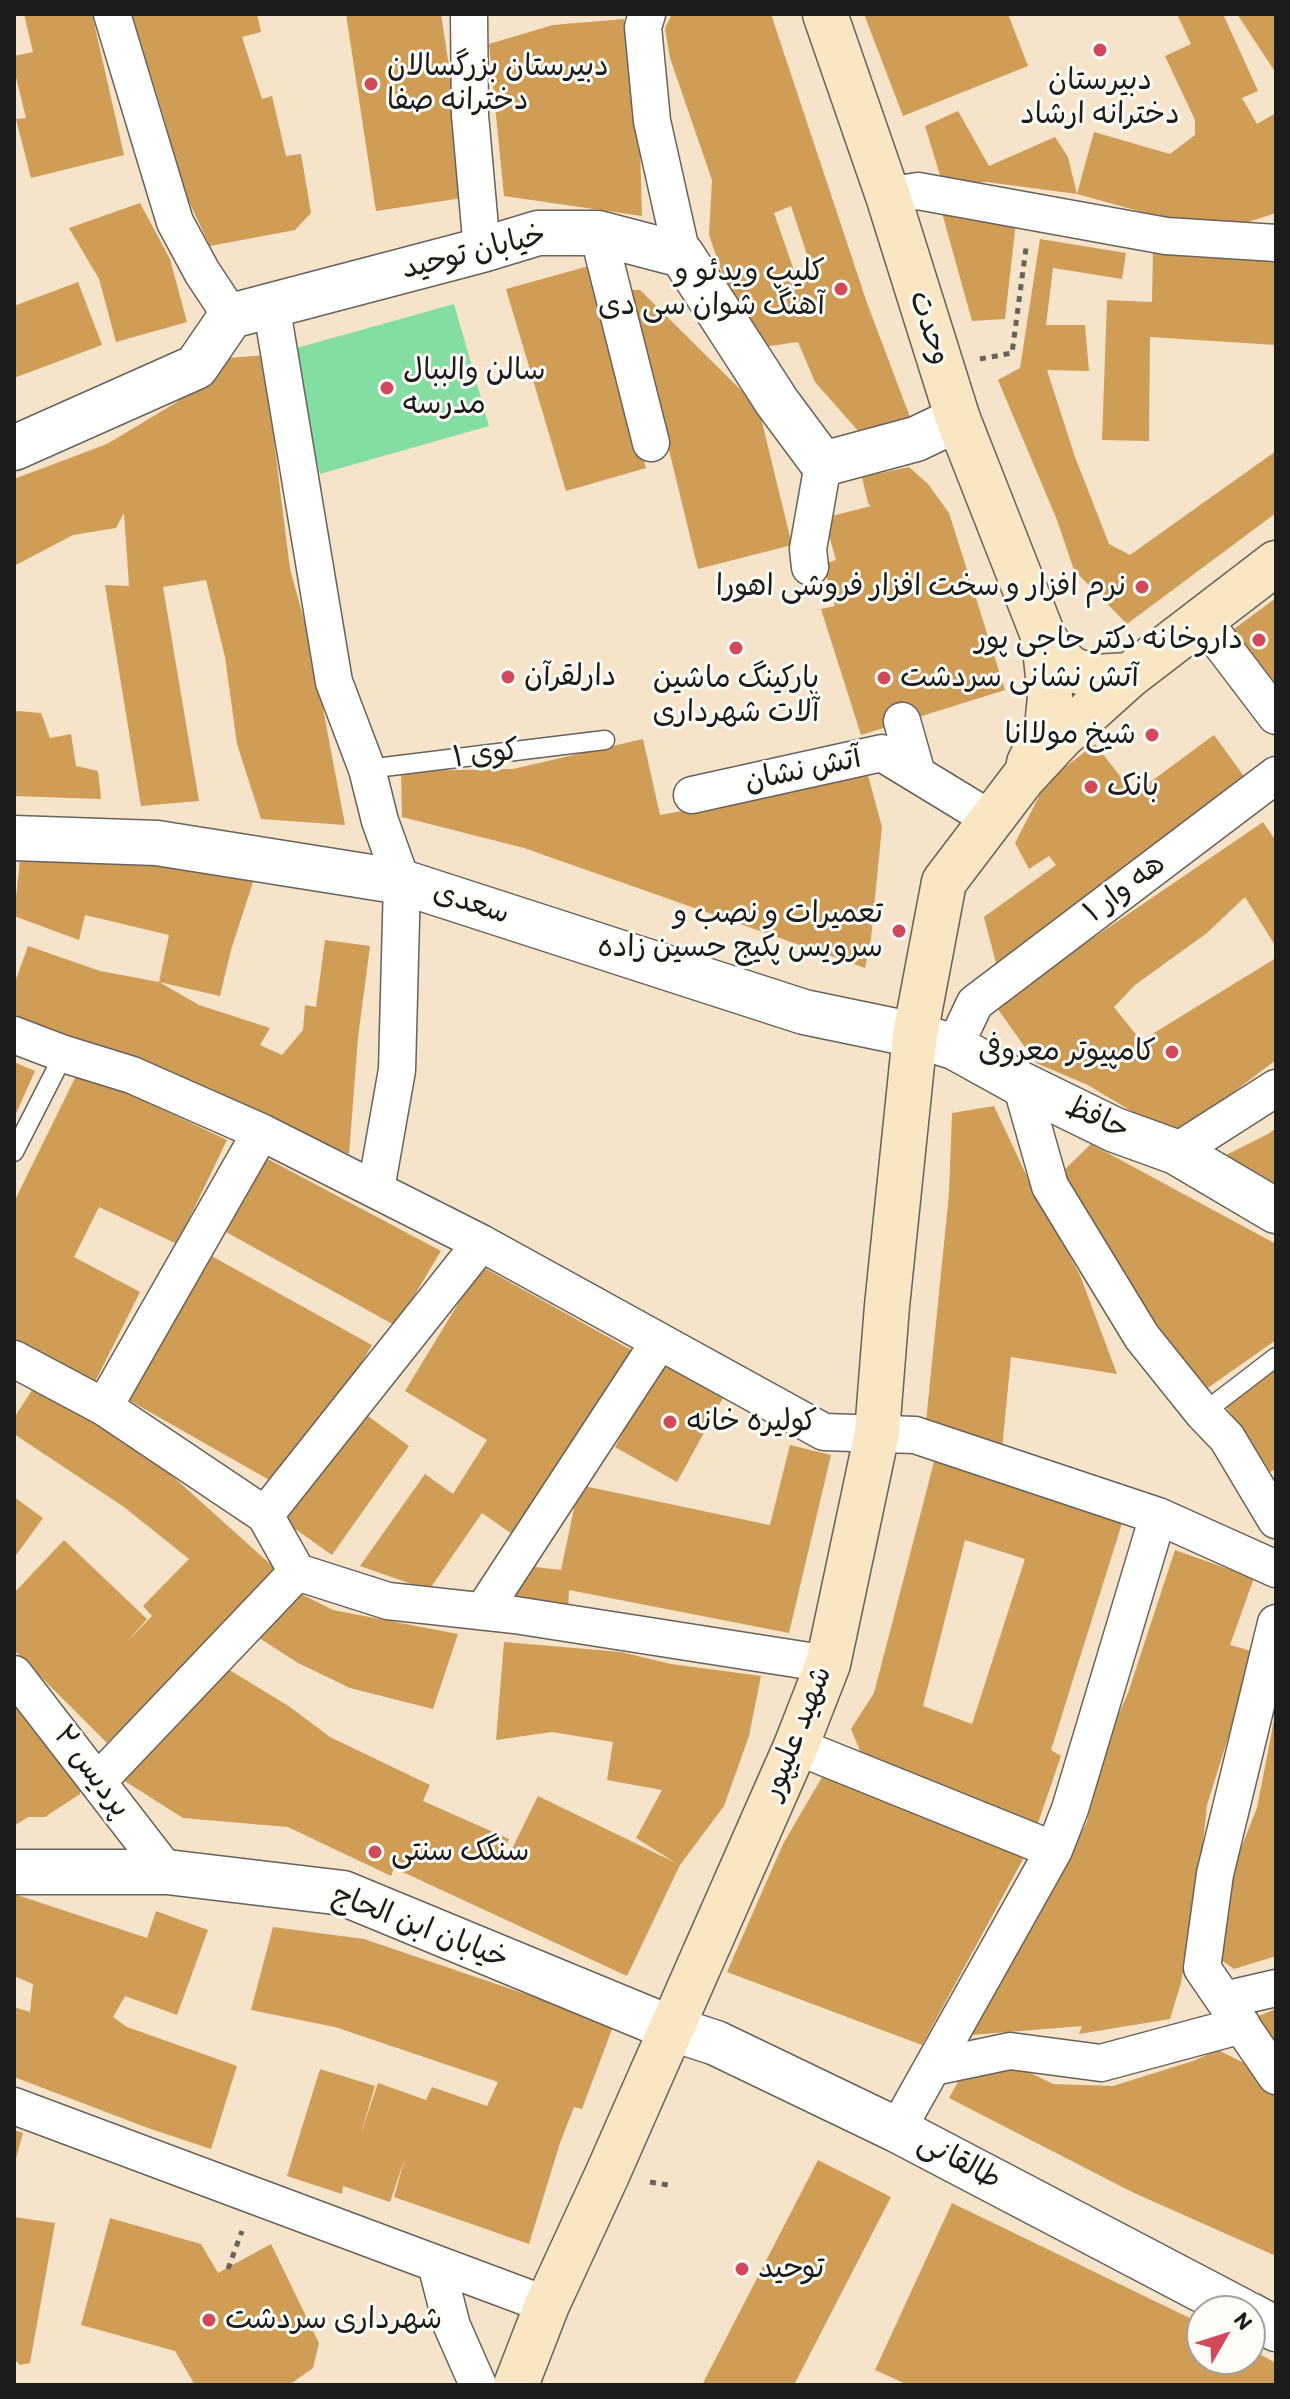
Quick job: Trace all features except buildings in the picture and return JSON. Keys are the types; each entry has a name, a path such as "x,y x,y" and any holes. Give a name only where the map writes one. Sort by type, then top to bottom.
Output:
{"main road":[{"name":"وحدت","path":"825,14 888,196 958,419 1044,638"},
{"path":"1031,770 1061,737 1130,675 1216,635 1276,563"},
{"path":"1044,638 1071,669 1094,677 1130,675"},
{"path":"1031,770 1047,727 1050,697 1044,638"},
{"name":"شهید علیپور","path":"516,2385 547,2305 796,1746 828,1664 877,1433 887,1306 935,1041 944,882 1031,770"}],"street":[{"path":"112,14 175,222 202,272 251,310 334,682 367,769 380,821 402,882 397,1070 376,1189"},
{"path":"469,14 470,115 482,250"},
{"path":"647,14 643,27 652,121 682,255 777,402 823,464 808,549 810,567"},
{"path":"888,196 918,191 1166,236 1276,243"},
{"name":"خیابان توحید","path":"251,310 538,233 598,233 682,255"},
{"path":"598,233 651,443"},
{"path":"14,448 196,367 251,310"},
{"path":"823,464 916,439 958,419"},
{"path":"1216,635 1276,716"},
{"path":"902,721 917,774"},
{"name":"آتش نشان","path":"692,795 882,753 992,820"},
{"name":"هه وار ۱","path":"935,1041 975,1003 1276,775"},
{"name":"سعدی","path":"14,838 157,843 402,882 804,1012 935,1041"},
{"path":"14,1035 132,1075 261,1132 481,1243 824,1432 915,1435 1158,1516 1276,1569"},
{"name":"حافظ","path":"935,1041 1115,1130 1176,1152 1276,1211"},
{"path":"1021,1084 1050,1186 1142,1337 1227,1438 1276,1520"},
{"path":"1176,1152 1276,1088"},
{"path":"104,1407 261,1132"},
{"path":"265,1515 481,1243"},
{"path":"483,1611 659,1342"},
{"path":"14,1359 104,1407 265,1515 297,1572 388,1601 483,1611 828,1664"},
{"path":"897,2130 1054,1850 1070,1809 1158,1516"},
{"path":"98,1781 297,1572"},
{"path":"1276,1623 1215,1874 1202,1968 1276,2076"},
{"name":"پردیس ۲","path":"14,1674 167,1872"},
{"path":"796,1746 1054,1850"},
{"name":"خیابان ابن الحاج","path":"14,1872 167,1872 343,1893 670,2028"},
{"path":"934,2067 1010,2051 1101,2063 1233,2012 1276,1988"},
{"name":"طالقانی","path":"670,2028 716,2043 897,2130 1212,2295"},
{"path":"14,2106 547,2305"},
{"path":"436,2264 452,2326 478,2385"}],"lane":[{"name":"کوی ۱","path":"367,769 605,740"},
{"path":"14,1152 64,1054"},
{"path":"1203,1413 1276,1357"}],"path":[{"path":"942,367 1012,353 1030,212"}],"green space":[{"name":"سالن والببال مدرسه","path":"454,304 489,426 320,474 286,351"}],"place":[{"name":"دبیرستان دخترانه ارشاد","path":"1100,50"},
{"name":"دبیرستان بزرگسالان دخترانه صفا","path":"371,84"},
{"name":"کلیپ ویدئو و آهنگ شوان سی دی","path":"841,289"},
{"name":"سالن والببال مدرسه","path":"387,388"},
{"name":"نرم افزار و سخت افزار فروشی اهورا","path":"1142,587"},
{"name":"داروخانه دکتر حاجی پور","path":"1259,640"},
{"name":"پارکینگ ماشین آلات شهرداری","path":"736,648"},
{"name":"دارلقرآن","path":"508,677"},
{"name":"آتش نشانی سردشت","path":"884,678"},
{"name":"شیخ مولاانا","path":"1152,735"},
{"name":"بانک","path":"1091,787"},
{"name":"تعمیرات و نصب و سرویس پکیج حسین زاده","path":"899,931"},
{"name":"کامپیوتر معروفی","path":"1172,1052"},
{"name":"کولیره خانه","path":"670,1422"},
{"name":"سنگک سنتی","path":"375,1852"},
{"name":"توحید","path":"742,2269"},
{"name":"شهرداری سردشت","path":"209,2320"}]}
